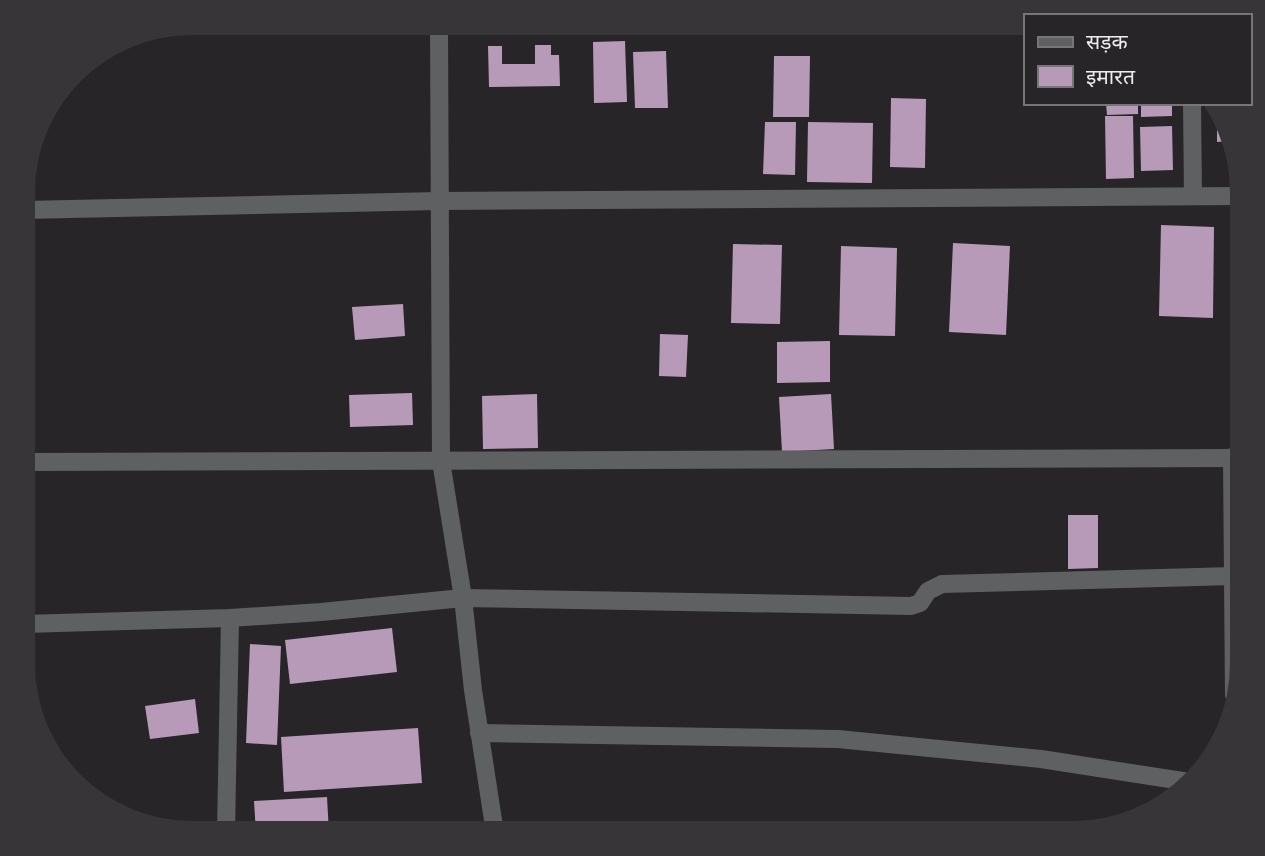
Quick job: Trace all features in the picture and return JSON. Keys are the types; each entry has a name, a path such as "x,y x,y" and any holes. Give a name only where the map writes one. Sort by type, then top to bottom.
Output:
{"street":[{"path":"439,35 441,461 463,598 493,821"},
{"path":"1192,105 1193,197"},
{"path":"35,210 439,201 1230,196"},
{"path":"35,462 1230,457"},
{"path":"35,624 230,618 463,598 911,607 920,603 928,591 942,584 1230,576"},
{"path":"226,821 230,618"},
{"path":"480,733 838,738 1041,759 1178,780"}],"building":[{"path":"625,41 627,102 594,103 593,42"},
{"path":"535,45 551,45 551,55 559,55 560,86 489,87 488,46 502,46 502,64 535,64"},
{"path":"666,51 668,108 635,108 633,52"},
{"path":"774,56 810,56 809,117 773,117"},
{"path":"891,98 926,99 925,168 890,167"},
{"path":"1106,105 1138,105 1138,114 1107,115"},
{"path":"1141,105 1172,105 1172,116 1141,117"},
{"path":"1105,116 1133,116 1134,178 1106,179"},
{"path":"765,122 796,122 795,175 763,174"},
{"path":"808,122 873,123 872,183 807,182"},
{"path":"1172,126 1173,170 1141,171 1140,127"},
{"path":"1161,225 1214,227 1213,318 1159,316"},
{"path":"953,243 1010,246 1006,335 949,332"},
{"path":"733,244 782,245 780,324 731,323"},
{"path":"841,246 897,248 895,336 839,335"},
{"path":"403,304 405,336 355,340 352,307"},
{"path":"660,334 688,335 686,377 659,376"},
{"path":"830,341 830,382 777,383 777,342"},
{"path":"412,393 413,425 350,427 349,395"},
{"path":"537,394 538,448 483,449 482,396"},
{"path":"831,394 834,449 782,452 779,397"},
{"path":"1068,515 1098,515 1098,568 1068,569"},
{"path":"392,628 397,672 290,684 285,640"},
{"path":"250,644 281,646 277,745 246,743"},
{"path":"195,699 199,733 150,739 145,706"},
{"path":"418,728 422,783 284,792 281,737"},
{"path":"327,797 328,821 255,821 254,801"}]}
